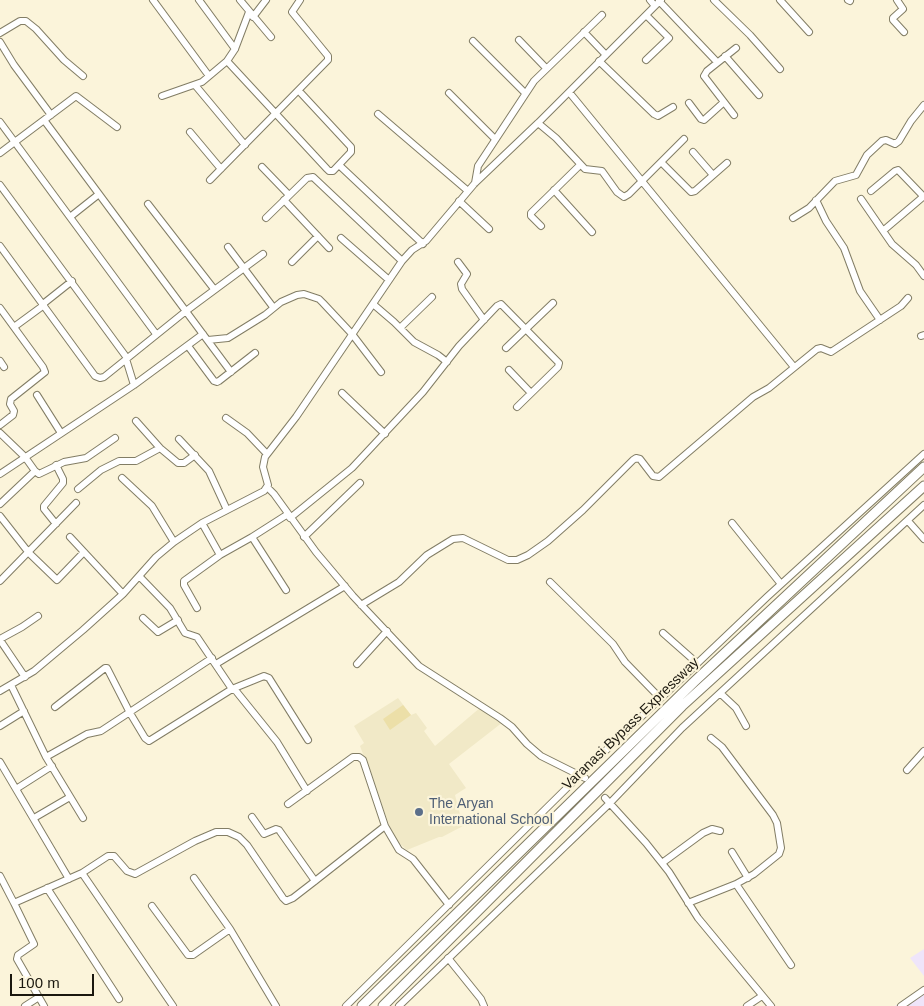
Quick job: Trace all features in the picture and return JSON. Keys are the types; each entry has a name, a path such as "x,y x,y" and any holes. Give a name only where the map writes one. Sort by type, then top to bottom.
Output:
{"highway":[{"name":"Varanasi Bypass Expressway","path":"362,1006 694,681 924,467"},
{"name":"Varanasi Bypass Expressway","path":"383,1006 682,706 924,486"}],"street":[{"path":"153,0 209,76"},
{"path":"199,0 235,49"},
{"path":"240,0 271,37"},
{"path":"162,96 194,85 209,76 227,61 235,49 251,15 266,0"},
{"path":"210,180 299,91 329,58 292,12 300,0"},
{"path":"650,0 658,2 717,62"},
{"path":"714,0 780,68"},
{"path":"780,0 809,32"},
{"path":"897,0 903,9 893,20 904,32"},
{"path":"0,691 25,677 82,630 123,594 156,557 174,542 202,523 264,491 268,480 263,462 296,417 402,261 412,250 423,244 468,190 658,2"},
{"path":"475,183 478,166 534,81 602,15"},
{"path":"646,15 669,38 646,60"},
{"path":"0,32 20,21 26,21 36,29 64,60 83,76"},
{"path":"584,32 606,55"},
{"path":"519,40 546,68"},
{"path":"474,41 525,93"},
{"path":"0,42 50,115"},
{"path":"734,115 704,76 717,62 736,48"},
{"path":"725,56 759,96"},
{"path":"227,61 329,171 333,171 351,152 351,147 299,91"},
{"path":"599,62 654,114 658,116 672,107"},
{"path":"194,85 245,145"},
{"path":"449,92 495,139"},
{"path":"569,92 643,180 794,367"},
{"path":"0,153 74,97 78,97 117,127"},
{"path":"689,103 701,119 704,120 724,102"},
{"path":"793,218 809,208 836,181 856,175 867,155 882,141 886,140 895,144 899,141 911,121 924,105"},
{"path":"378,114 468,190"},
{"path":"44,120 231,372"},
{"path":"0,122 156,334"},
{"path":"538,122 556,138 580,165 589,171 602,171 617,192 624,197 630,194 684,139"},
{"path":"190,132 221,169"},
{"path":"693,152 713,176"},
{"path":"661,162 691,192 728,163"},
{"path":"541,226 530,215 580,165"},
{"path":"262,166 329,248"},
{"path":"339,166 423,244"},
{"path":"871,191 898,170 924,197 884,230"},
{"path":"266,218 307,178 313,177 402,261"},
{"path":"0,185 72,281 126,358 134,386"},
{"path":"554,190 592,232"},
{"path":"70,217 99,194"},
{"path":"861,199 894,246 924,276"},
{"path":"816,200 826,221 844,248 860,291 880,320"},
{"path":"459,201 489,229"},
{"path":"148,204 214,290"},
{"path":"292,262 318,236"},
{"path":"341,238 389,280"},
{"path":"0,246 97,378 104,377 186,310 263,254"},
{"path":"228,246 273,307"},
{"path":"458,262 467,274 461,287 484,320"},
{"path":"14,327 72,281"},
{"path":"208,340 228,338 265,315 281,302 304,294 312,296 323,303 352,334 382,372"},
{"path":"400,328 432,297"},
{"path":"362,605 399,582 427,555 453,539 463,538 508,560 517,560 528,556 583,510 633,460 636,458 640,459 653,476 659,477 753,397 770,388 819,349 831,352 901,306 908,298"},
{"path":"506,348 553,303"},
{"path":"373,304 416,344 438,354 448,362"},
{"path":"197,608 183,583 187,579 220,555 289,516 352,468 385,434 460,346 501,304 559,363 558,367 517,407"},
{"path":"0,425 13,415 14,411 10,404 11,399 45,372 1,311"},
{"path":"0,474 134,386 203,334"},
{"path":"188,346 214,381 219,382 255,354"},
{"path":"509,370 531,393"},
{"path":"342,393 385,434"},
{"path":"37,395 61,433"},
{"path":"226,418 247,433 268,454"},
{"path":"136,421 160,448 181,464 195,455"},
{"path":"0,433 35,471 41,473 64,462 86,458 114,438"},
{"path":"179,439 211,474 228,510"},
{"path":"78,489 101,470 119,460 136,460 160,448"},
{"path":"346,1006 660,698 781,584 924,454"},
{"path":"56,465 63,483 44,506 44,509 56,524"},
{"path":"0,504 35,471"},
{"path":"122,478 152,506 174,542"},
{"path":"304,537 360,483"},
{"path":"267,487 304,537 345,586 419,666 500,718 512,727 541,756 582,776"},
{"path":"0,581 76,503"},
{"path":"399,1006 682,728 924,505"},
{"path":"0,516 29,553 57,580 84,552"},
{"path":"908,521 924,539"},
{"path":"202,523 220,555"},
{"path":"732,523 781,584"},
{"path":"70,537 123,594"},
{"path":"252,537 286,590"},
{"path":"0,568 6,575"},
{"path":"140,577 170,608 185,633 198,637 232,689 236,691 277,742 307,791"},
{"path":"550,582 613,644 625,662 660,698"},
{"path":"46,757 87,734 101,731 214,661 345,586"},
{"path":"25,677 0,640 38,616"},
{"path":"143,618 158,632 178,620"},
{"path":"357,664 387,631"},
{"path":"662,633 697,663"},
{"path":"55,706 106,668 118,686 130,713 148,741 232,689 257,677 266,676 308,740"},
{"path":"11,685 46,757 83,818"},
{"path":"720,693 736,708 746,726"},
{"path":"0,726 24,712"},
{"path":"688,903 748,878 781,851 777,823 773,815 722,747 711,738"},
{"path":"907,770 924,751"},
{"path":"288,804 353,757 359,757 363,760 385,826 399,850 413,859 449,905"},
{"path":"0,762 69,879"},
{"path":"16,789 52,766"},
{"path":"34,818 70,797"},
{"path":"608,800 662,863 702,924 771,1006"},
{"path":"252,817 264,834 276,829 279,830 315,881"},
{"path":"14,903 82,873 111,856 117,858 130,873 134,874 195,841 216,832 228,832 239,837 247,844 284,900 288,901 385,826"},
{"path":"662,863 702,833 712,829 720,831"},
{"path":"732,852 748,878"},
{"path":"82,873 173,1006"},
{"path":"0,876 34,944 18,955 17,959 44,1006"},
{"path":"194,878 230,929 274,1005"},
{"path":"736,884 792,965"},
{"path":"47,888 119,999"},
{"path":"152,906 188,956 193,955 230,929"},
{"path":"448,958 484,1006"},
{"path":"901,1006 924,990"},
{"path":"747,1006 762,996"},
{"path":"26,1006 39,997"}],"shaded area":[{"path":"398,698 411,715 416,713 427,728 424,731 435,746 481,707 503,722 449,764 466,788 455,795 463,826 442,837 407,850 393,835 360,746 364,743 354,726"},
{"path":"403,705 411,715 390,730 383,719"},
{"path":"924,949 924,976 910,958"},
{"path":"924,988 924,1006 895,1006"}],"place":[{"name":"The Aryan International School","path":"419,812"}]}
